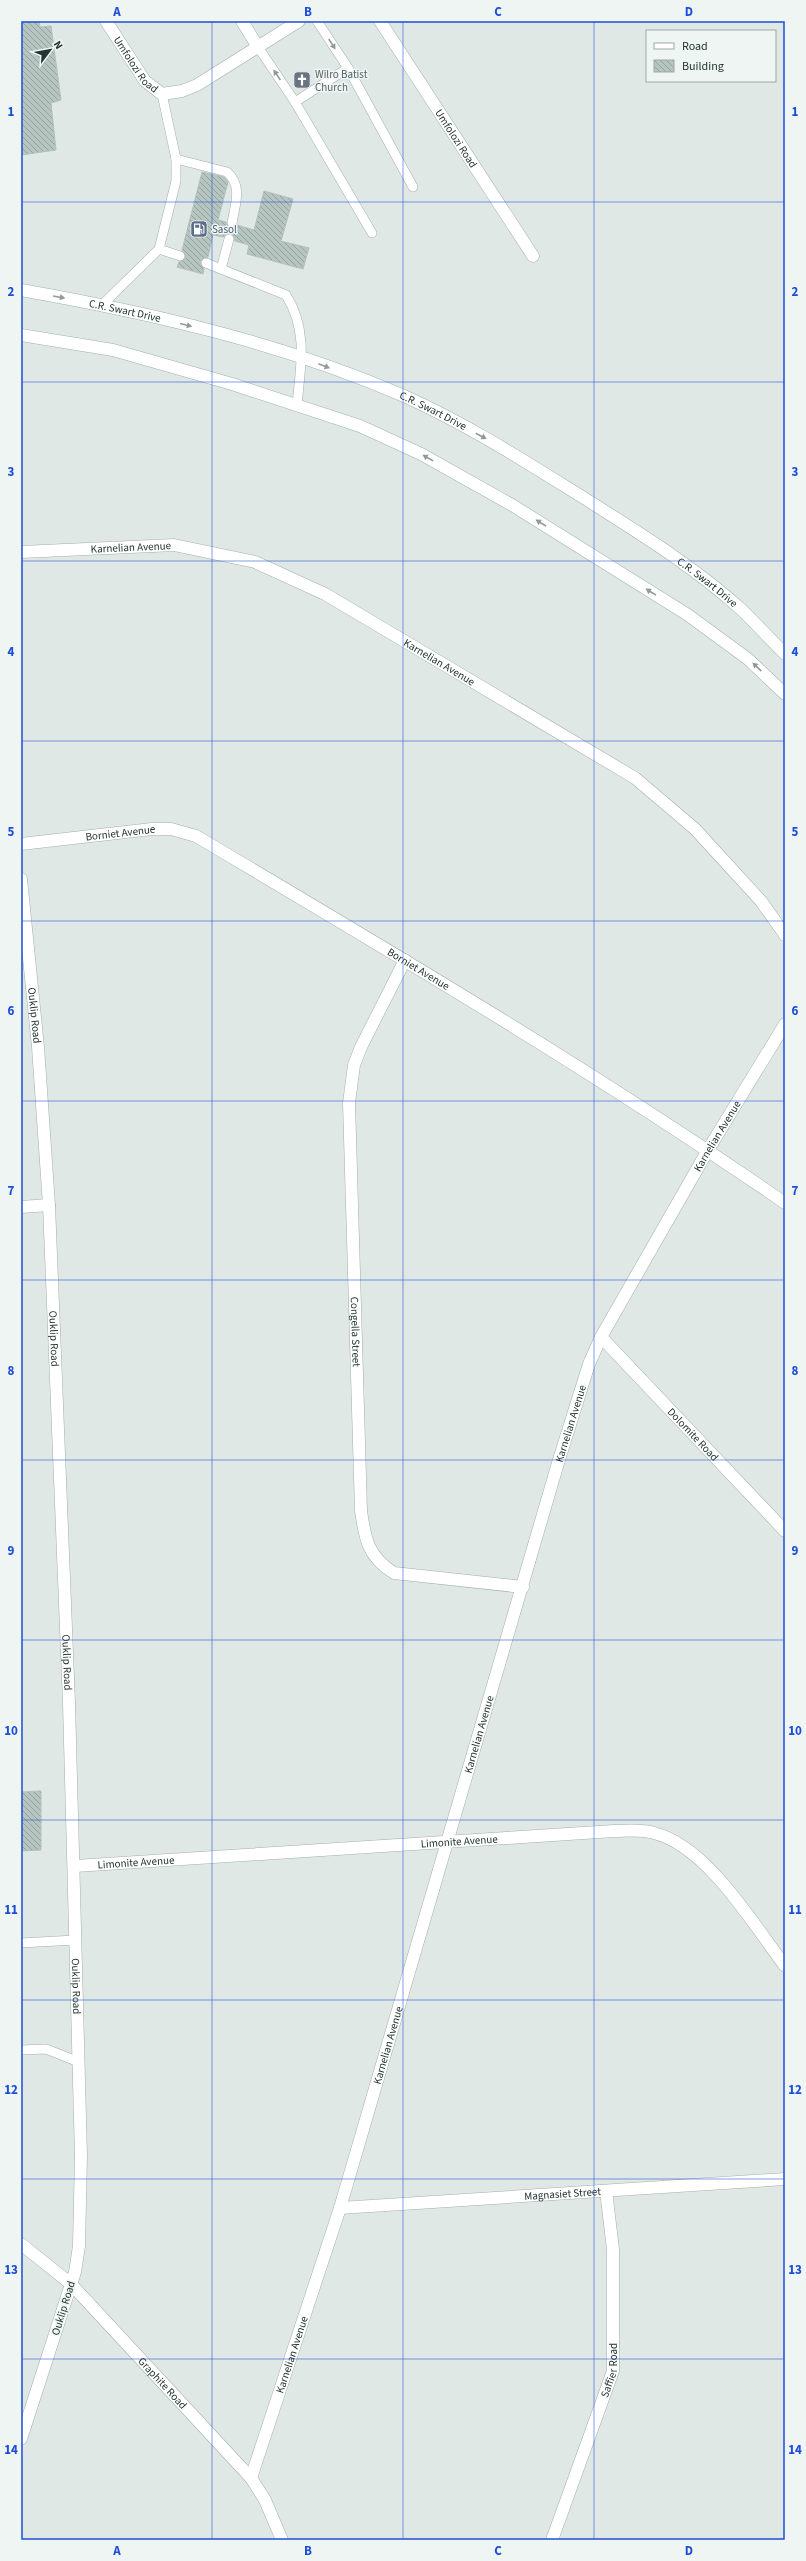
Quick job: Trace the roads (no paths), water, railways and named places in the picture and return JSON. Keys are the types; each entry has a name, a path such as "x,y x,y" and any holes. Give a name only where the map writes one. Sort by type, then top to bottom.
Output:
{"street":[{"name":"Umfolozi Road","path":"106,21 145,81 162,94 182,91 197,85 299,21"},
{"path":"242,21 258,47"},
{"name":"Umfolozi Road","path":"380,21 533,256"},
{"name":"C.R. Swart Drive","path":"21,290 102,305 226,335 302,358 404,396 490,440 650,540 696,573 742,610 785,654"},
{"path":"21,335 113,350 297,404 360,426 421,454 512,505 688,615 748,659 785,694"},
{"name":"Karnelian Avenue","path":"21,552 174,545 255,562 325,594 635,778 695,829 761,901 785,935"},
{"name":"Borniet Avenue","path":"21,844 152,829 183,832 196,836 405,960 708,1150 785,1203"},
{"name":"Ouklip Road","path":"21,879 38,1047 49,1205 75,1866 75,1940 81,2156 79,2246 71,2284 21,2439"},
{"name":"Congella Street","path":"405,960 361,1047 354,1065 349,1103 361,1511 366,1541 382,1566 394,1573 523,1587"},
{"name":"Karnelian Avenue","path":"251,2478 340,2208 523,1587 558,1463 589,1364 601,1337 708,1150 785,1024"},
{"path":"21,1207 49,1205"},
{"name":"Dolomite Road","path":"601,1337 785,1531"},
{"name":"Limonite Avenue","path":"75,1866 638,1831 663,1836 708,1866 785,1966"},
{"name":"Magnasiet Street","path":"340,2208 785,2180"},
{"name":"Saffier Road","path":"552,2540 613,2372 613,2249 606,2192"},
{"name":"Graphite Road","path":"21,2244 71,2284 251,2478 265,2500 282,2540"}],"lane":[{"path":"317,21 348,68 413,187"},
{"path":"258,47 295,102 372,233"},
{"path":"295,102 348,68"},
{"path":"102,305 159,249 176,180 176,159 162,94"},
{"path":"176,159 227,172 231,175 238,193 232,224"},
{"path":"221,269 229,239"},
{"path":"159,249 180,256"},
{"path":"206,263 286,295 299,319 302,358 297,404"},
{"path":"21,1943 75,1940"},
{"path":"21,2050 46,2049 79,2062"}],"place":[{"name":"Wilro Batist Church","path":"302,80"},
{"name":"Sasol","path":"199,229"}]}
